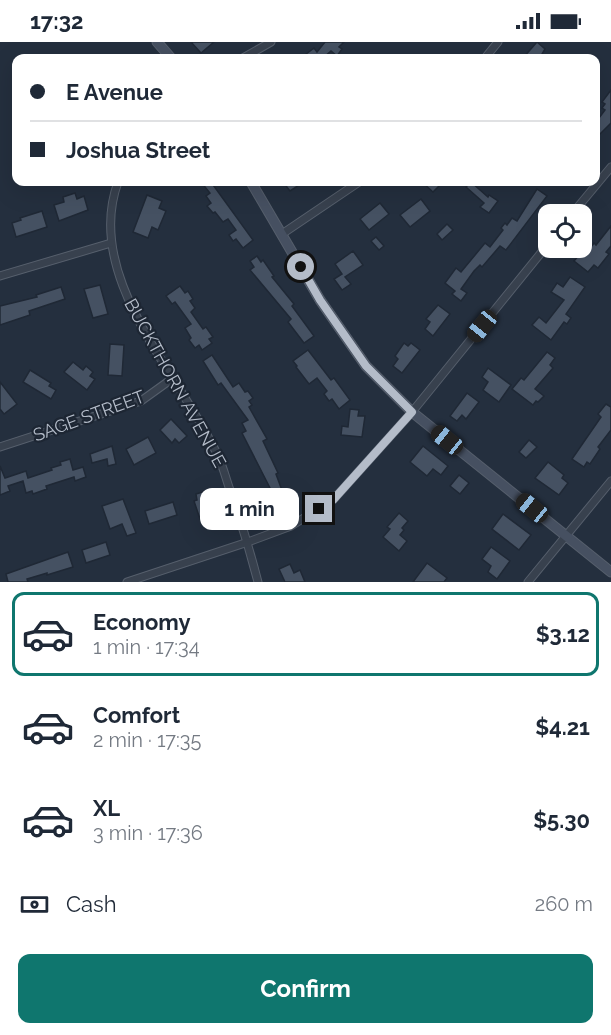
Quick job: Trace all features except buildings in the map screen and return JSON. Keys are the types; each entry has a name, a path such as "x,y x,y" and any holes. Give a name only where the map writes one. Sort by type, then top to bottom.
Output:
{"street":[{"path":"157,42 168,54"},
{"path":"250,54 271,42"},
{"path":"488,54 498,42"},
{"path":"600,180 611,167"},
{"name":"BUCKTHORN AVENUE","path":"116,186 113,195 111,243 129,304 219,456 248,542 258,582"},
{"path":"253,186 320,300 366,366 412,412 611,572"},
{"path":"282,234 353,186"},
{"path":"580,204 595,186"},
{"path":"0,276 111,243"},
{"path":"126,582 291,526 333,500 412,412 538,257"},
{"name":"SAGE STREET","path":"0,447 141,401 173,378"},
{"path":"528,582 611,481"}],"route":[{"path":"301,267 320,300 366,366 412,412 333,500 319,509"}]}
